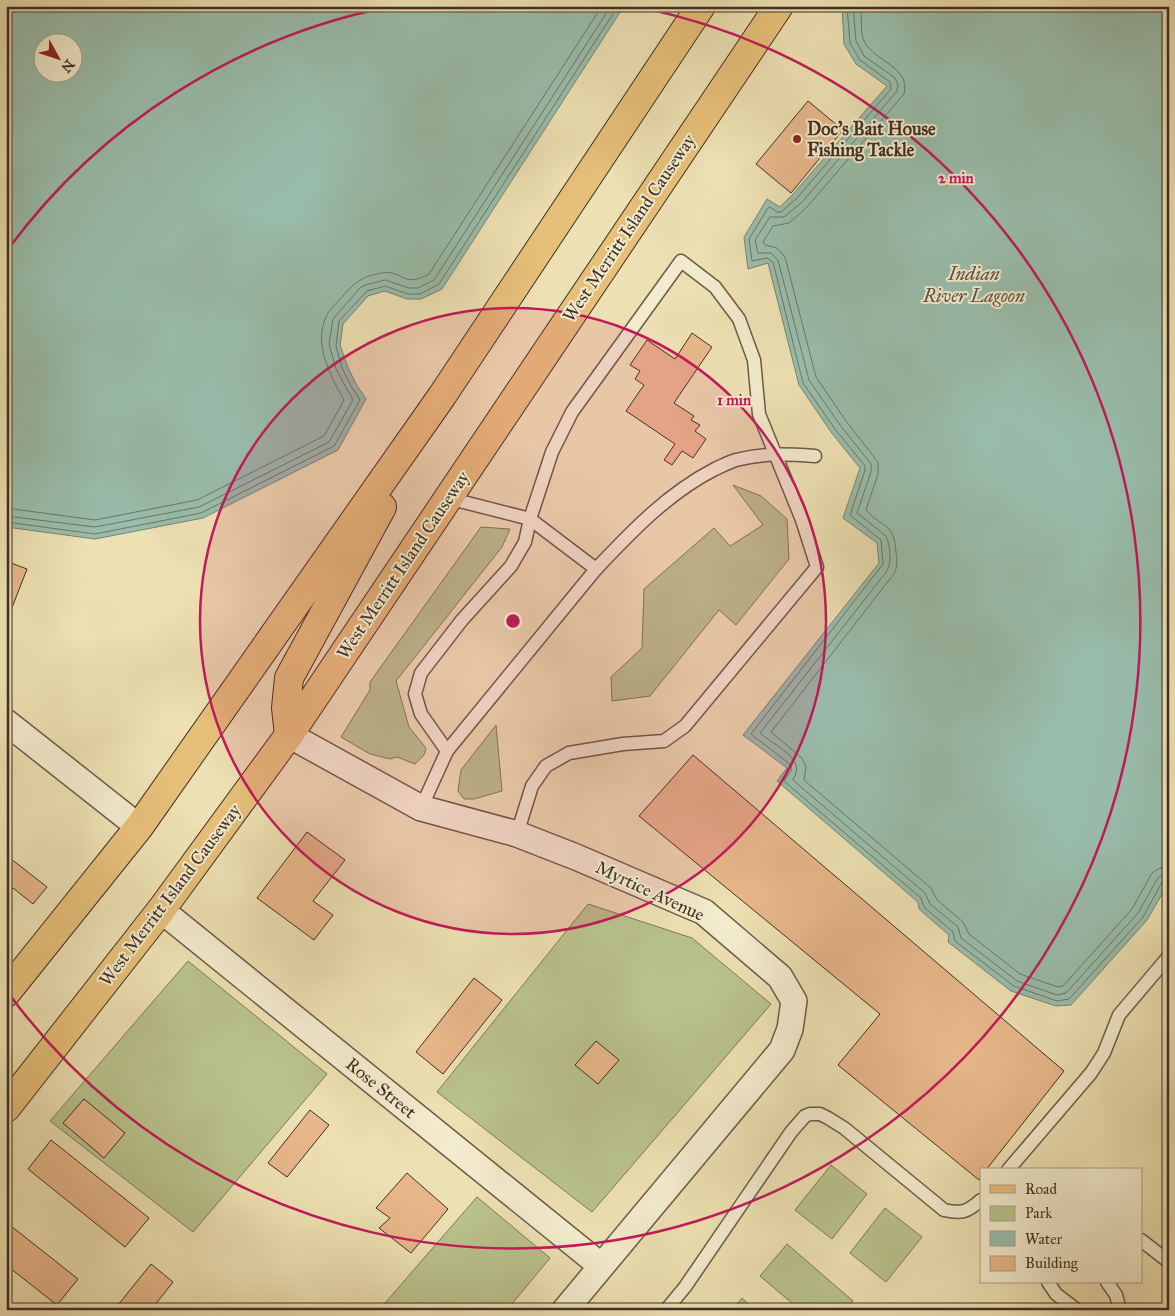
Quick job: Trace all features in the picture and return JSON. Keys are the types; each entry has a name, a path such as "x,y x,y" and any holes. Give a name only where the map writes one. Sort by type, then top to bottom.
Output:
{"main road":[{"path":"6,993 139,827 442,396 701,6"},
{"name":"West Merritt Island Causeway","path":"6,1108 161,910 289,735 779,6"},
{"path":"289,735 286,708 289,678 442,396"}],"street":[{"path":"6,722 139,827"},
{"name":"Myrtice Avenue","path":"289,735 421,808 517,834 704,912 780,977 794,1000 790,1028 782,1050 600,1265 565,1310"},
{"name":"Rose Street","path":"161,910 600,1265"}],"lane":[{"path":"447,751 421,714 415,694 422,673 462,620 511,566 525,542 530,518 552,452 572,412 681,261 715,287 739,318 754,360 759,414 802,520 816,567 685,726 664,741 623,744 569,753 546,766 532,786 517,834"},
{"path":"421,808 447,751 596,569 630,533 678,491 697,478 734,460 775,453 815,456"},
{"path":"448,498 530,518 596,569"},
{"path":"1010,1168 1091,1073 1104,1053 1119,1015 1169,956"},
{"path":"666,1310 782,1146 805,1116 810,1114 820,1114 844,1128 944,1210 955,1213 967,1212 980,1202"},
{"path":"1142,1241 1169,1262"},
{"path":"1049,1284 1056,1294 1077,1310"},
{"path":"1108,1284 1116,1294 1120,1310"}],"green space":[{"path":"733,485 761,496 787,519 789,559 736,625 719,610 650,696 612,701 611,677 642,648 644,589 714,528 730,546 763,525"},
{"path":"481,527 510,529 502,547 396,681 409,727 426,748 424,755 415,764 397,757 390,759 370,754 341,737 370,690 370,682"},
{"path":"496,725 502,791 474,799 464,799 458,791 461,770"},
{"path":"588,904 692,938 771,1004 592,1212 437,1092"},
{"path":"188,961 327,1074 193,1232 50,1121"},
{"path":"831,1165 867,1194 832,1239 795,1210"},
{"path":"477,1197 550,1258 507,1310 379,1310"},
{"path":"885,1208 922,1237 886,1282 850,1253"},
{"path":"787,1244 853,1301 845,1310 800,1310 760,1276"},
{"path":"742,1298 755,1310 732,1310"}],"water":[{"path":"6,6 624,6 442,289 421,299 407,299 385,291 368,296 343,324 340,345 356,384 366,399 338,450 203,518 95,539 6,527"},
{"name":"Indian River Lagoon","path":"842,6 1169,6 1169,882 1147,920 1071,1005 1056,1006 1011,991 948,942 949,935 919,909 918,902 777,781 787,768 743,735 879,563 877,543 843,518 860,468 831,432 799,385 768,263 748,269 744,237 767,199 780,207 887,86 856,64 844,44"}],"building":[{"path":"808,101 843,130 791,193 756,164"},
{"path":"692,333 712,347 674,403 694,416 691,420 700,425 695,431 706,439 693,458 682,451 672,465 664,460 675,444 626,411 644,385 635,379 640,371 630,365 647,340 675,359"},
{"path":"6,561 27,569 6,623"},
{"path":"693,755 1064,1071 988,1168 980,1168 979,1180 838,1065 880,1014 639,816"},
{"path":"307,832 345,860 313,901 333,915 314,940 257,898"},
{"path":"6,855 47,887 33,904 13,888 6,897"},
{"path":"474,978 502,1000 443,1074 416,1052"},
{"path":"596,1041 619,1060 598,1084 575,1065"},
{"path":"84,1099 125,1133 104,1158 63,1123"},
{"path":"310,1110 329,1125 287,1177 268,1163"},
{"path":"51,1140 149,1218 125,1247 28,1169"},
{"path":"407,1173 448,1209 411,1253 379,1228 390,1218 376,1208"},
{"path":"6,1222 78,1279 57,1305 6,1265"},
{"path":"151,1264 173,1282 151,1310 114,1310"},
{"path":"935,1305 942,1310 931,1310"}],"place":[{"name":"Doc's Bait House Fishing Tackle","path":"797,139"}]}
